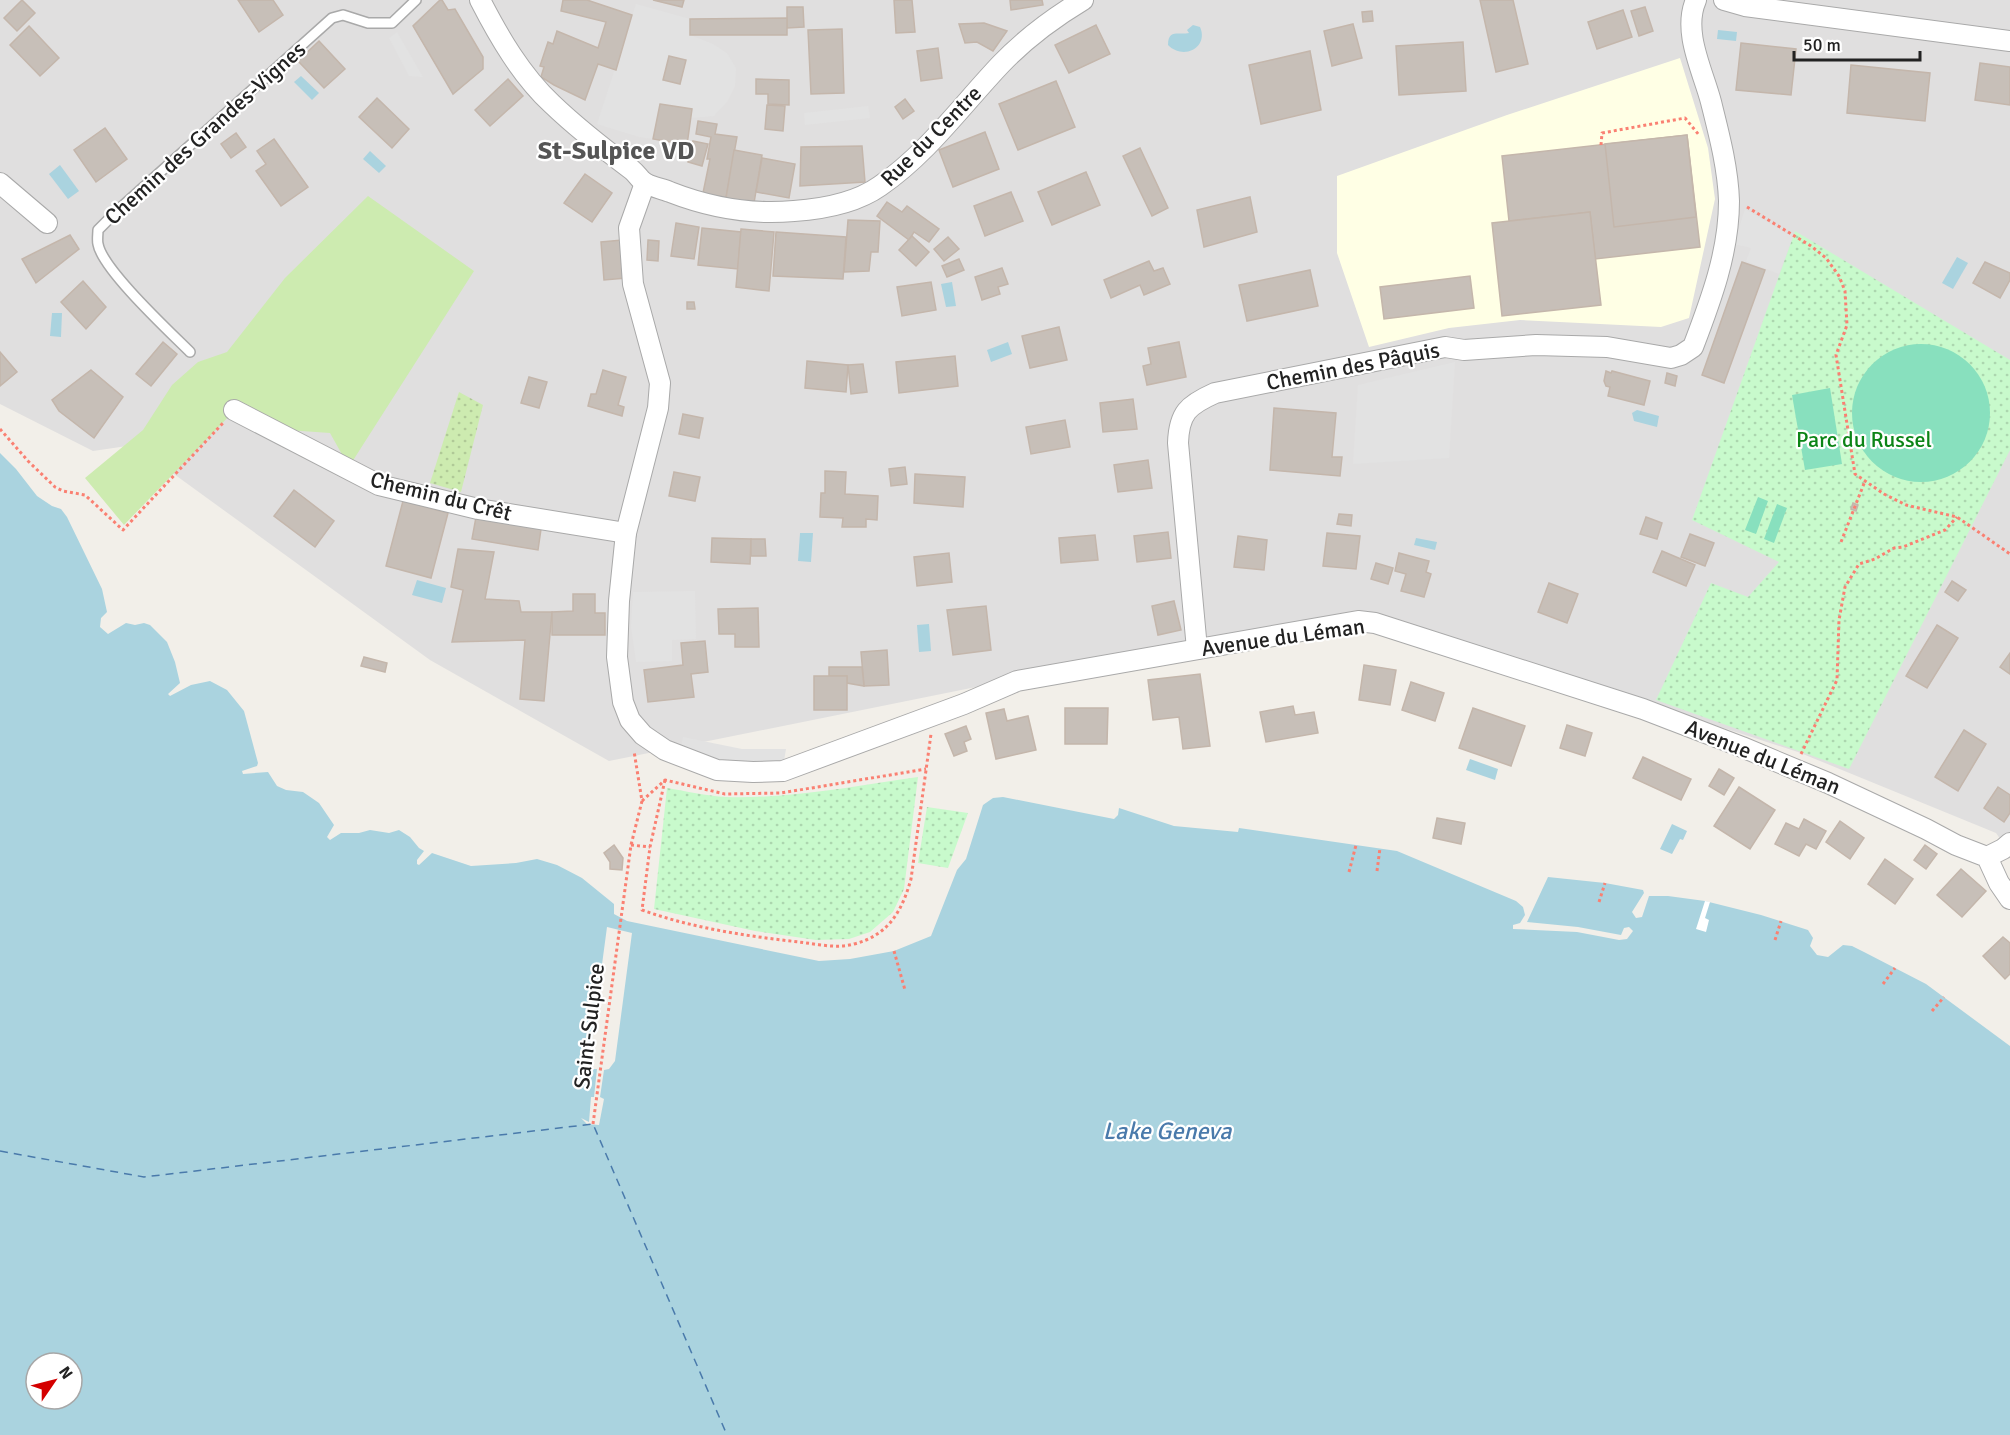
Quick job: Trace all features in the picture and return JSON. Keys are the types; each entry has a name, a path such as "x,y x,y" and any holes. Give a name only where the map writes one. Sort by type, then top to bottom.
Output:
{"street":[{"name":"Rue du Centre","path":"480,0 511,53 534,84 558,110 596,144 632,170 645,183 715,207 775,213 824,207 871,193 883,185 924,147 1018,48 1063,12 1083,0"},
{"name":"Chemin des Pâquis","path":"1197,649 1178,443 1179,424 1188,410 1202,399 1215,393 1445,347 1464,350 1536,345 1607,347 1671,358 1681,355 1692,347 1724,253 1729,200 1721,145 1693,38 1691,16 1696,0"},
{"path":"1724,0 1745,6 2010,41"},
{"path":"0,183 47,223"},
{"path":"630,720 623,702 617,657 619,601 626,533 658,408 660,383 633,284 629,228 645,183"},
{"name":"Chemin du Crêt","path":"234,410 379,485 478,509 626,533"},
{"name":"Avenue du Léman","path":"630,720 643,735 665,750 717,770 783,771 1017,681 1358,621 1375,623 1633,706 1731,742 1828,783 1956,845 1987,857"},
{"path":"2010,843 1987,857 1999,883 2010,899"}],"lane":[{"name":"Chemin des Grandes-Vignes","path":"190,352 151,314 104,261 98,244 98,230 332,18 344,15 368,23 392,23 416,0"}],"path":[{"path":"1601,145 1602,133 1685,118 1701,137"},
{"path":"1747,207 1811,246 1826,258 1839,276 1845,291 1847,325 1836,355 1855,474 1906,505 1957,517 2010,554"},
{"path":"0,429 55,487 63,491 85,495 123,530 234,410"},
{"path":"1841,542 1864,481"},
{"path":"1799,758 1837,680 1839,620 1845,588 1859,564 1875,559 1894,548 1903,547 1945,530 1957,517"},
{"path":"665,780 650,847 642,910 675,922 755,937 835,946 853,945 868,939 894,919 905,901 911,879 933,715"},
{"name":"Saint-Sulpice","path":"593,1124 631,845 642,801 630,720"},
{"path":"631,845 650,847"},
{"path":"1349,872 1356,845"},
{"path":"1377,871 1380,848"},
{"path":"1599,902 1605,883"},
{"path":"1775,940 1781,921"},
{"path":"894,951 905,990"},
{"path":"1882,984 1895,968"},
{"path":"1932,1011 1944,997"}],"shaded area":[{"path":"0,0 2010,0 2010,853 1996,833 1798,752 1358,610 609,761 430,660 134,445 93,451 0,404"},
{"path":"636,4 690,19 690,35 713,44 727,53 736,68 735,86 727,102 714,116 691,118 692,109 661,104 653,139 597,124"},
{"path":"397,32 423,77 409,76 389,38"},
{"path":"1680,58 1708,148 1715,199 1689,318 1661,327 1520,320 1449,328 1369,347 1337,253 1337,176 1507,115"},
{"path":"868,106 870,118 805,125 804,113"},
{"path":"1745,209 1793,237 1779,274 1746,261 1751,248 1734,244"},
{"path":"1455,362 1449,458 1353,464 1358,385"},
{"path":"695,591 696,639 672,640 672,661 636,662 631,627 633,592"},
{"path":"683,737 742,749 786,749 784,761 747,762 714,759 680,751"}],"green space":[{"path":"368,196 474,271 352,462 344,458 330,433 287,430 234,411 124,525 85,478 143,430 172,385 198,362 227,352 285,278"},
{"name":"Parc du Russel","path":"1795,231 2010,360 2010,450 1849,769 1656,700 1711,583 1748,597 1779,562 1692,520"},
{"path":"1921,344 1947,350 1959,356 1969,365 1978,375 1984,387 1990,413 1984,439 1978,451 1969,461 1959,470 1947,476 1921,482 1895,476 1883,470 1873,461 1864,451 1858,439 1852,413 1858,387 1864,375 1873,365 1883,356 1895,350"},
{"path":"1830,388 1842,464 1805,470 1792,395"},
{"path":"459,392 483,405 461,492 430,483"},
{"path":"1758,497 1768,501 1756,534 1745,530"},
{"path":"1777,504 1787,508 1774,543 1764,539"},
{"path":"918,777 904,889 893,912 870,932 849,939 816,940 755,931 654,909 667,788 704,795 774,796"},
{"path":"927,807 968,813 948,868 918,863"}],"water":[{"path":"1193,25 1200,27 1202,34 1198,46 1193,50 1181,52 1168,45 1168,40 1172,35 1189,33 1187,30"},
{"path":"1718,30 1737,32 1736,41 1717,39"},
{"path":"301,76 319,93 312,100 294,82"},
{"path":"370,151 386,166 379,173 363,159"},
{"path":"60,165 79,191 68,199 49,174"},
{"path":"1957,257 1968,263 1953,289 1942,283"},
{"path":"952,282 956,306 946,307 941,284"},
{"path":"52,313 62,313 61,337 50,336"},
{"path":"1008,342 1012,354 991,362 987,350"},
{"path":"1637,410 1659,416 1657,427 1634,421 1632,413"},
{"name":"Lake Geneva","path":"0,453 37,496 61,509 67,517 102,589 107,612 101,618 100,627 108,634 126,623 150,625 167,642 175,662 180,683 168,694 170,696 191,685 210,681 227,690 244,711 258,763 257,766 242,771 243,774 268,772 277,786 286,790 303,792 319,803 334,825 327,837 330,840 341,833 359,833 370,830 389,833 399,830 424,851 417,860 419,865 432,853 471,866 537,859 557,865 582,878 614,904 614,914 627,921 819,961 850,959 894,951 931,936 957,870 966,859 983,805 993,798 1003,797 1114,819 1118,815 1119,808 1174,826 1238,832 1239,828 1397,851 1516,901 1523,907 1525,915 1520,923 1513,925 1513,929 1577,932 1619,940 1627,939 1633,931 1629,927 1624,928 1621,935 1578,927 1527,922 1548,877 1643,890 1644,893 1632,912 1636,918 1642,917 1649,896 1668,896 1705,901 1808,930 1813,938 1810,946 1817,955 1828,957 1843,945 1852,946 1926,984 2010,1046 2010,1435 0,1435","holes":["607,927 632,933 615,1061 609,1069 604,1070 600,1097 604,1099 599,1125 587,1124 581,1118 589,1122 597,1069 593,1069 587,1053 591,1047"]},
{"path":"800,533 813,533 811,562 798,561"},
{"path":"1416,538 1437,542 1435,550 1414,545"},
{"path":"417,580 446,588 442,603 412,595"},
{"path":"929,624 931,651 919,652 917,625"},
{"path":"1470,759 1498,769 1495,780 1466,770"},
{"path":"1672,824 1687,831 1672,854 1660,849"}],"pier":[{"path":"1705,901 1710,902 1705,918 1709,920 1706,932 1696,929"}],"building":[{"path":"22,0 35,13 17,31 4,18"},
{"path":"238,0 273,0 283,15 259,32"},
{"path":"440,0 448,10 455,9 483,57 483,69 453,94 413,26"},
{"path":"563,0 587,0 632,15 616,70 598,64 585,100 541,77 544,67 540,66 548,42 553,44 557,31 598,48 606,22 561,11"},
{"path":"653,0 684,0 682,7"},
{"path":"894,0 912,0 915,32 896,33"},
{"path":"1010,0 1042,0 1043,5 1011,10"},
{"path":"1480,0 1513,0 1528,64 1496,72"},
{"path":"787,7 803,7 804,27 787,28"},
{"path":"1645,7 1653,31 1639,36 1631,11"},
{"path":"1623,10 1632,37 1597,49 1588,22"},
{"path":"1372,11 1373,21 1363,22 1362,12"},
{"path":"787,18 787,35 690,35 690,19"},
{"path":"984,23 1007,31 993,51 977,42 965,43 959,24"},
{"path":"1353,24 1362,58 1332,66 1324,31"},
{"path":"1096,25 1110,54 1069,73 1055,45"},
{"path":"29,26 59,58 40,76 10,45"},
{"path":"842,29 844,93 811,94 808,30"},
{"path":"319,41 345,69 324,88 298,61"},
{"path":"1463,42 1466,91 1399,95 1396,46"},
{"path":"1741,43 1796,49 1791,95 1736,90"},
{"path":"938,48 942,78 921,81 917,51"},
{"path":"1310,51 1321,110 1261,124 1249,65"},
{"path":"669,56 686,60 680,84 663,80"},
{"path":"1980,63 2010,67 2010,105 1975,100"},
{"path":"1851,65 1930,73 1925,121 1847,113"},
{"path":"508,79 523,96 490,126 475,110"},
{"path":"756,79 789,80 789,105 768,104 768,94 756,94"},
{"path":"1056,81 1075,127 1018,150 999,104"},
{"path":"377,98 409,129 392,148 359,117"},
{"path":"905,99 914,111 903,119 895,107"},
{"path":"660,104 692,109 687,145 653,139"},
{"path":"767,105 785,106 783,131 765,129"},
{"path":"698,121 717,124 715,134 737,137 726,198 703,193 710,159 707,159 711,137 696,134"},
{"path":"105,128 127,159 96,182 74,150"},
{"path":"985,132 999,169 953,187 939,150"},
{"path":"236,133 246,147 231,158 221,144"},
{"path":"1687,135 1700,247 1595,259 1590,212 1509,221 1502,156"},
{"path":"1687,135 1696,217 1614,227 1605,144"},
{"path":"274,139 308,187 281,206 256,171 266,164 257,151"},
{"path":"693,141 708,144 702,166 688,162"},
{"path":"862,146 865,182 800,186 801,147"},
{"path":"1140,148 1168,208 1152,216 1123,156"},
{"path":"734,150 762,155 754,203 726,198"},
{"path":"762,158 795,164 789,198 756,192"},
{"path":"1086,172 1100,205 1052,225 1038,192"},
{"path":"585,174 612,193 592,222 564,203"},
{"path":"1011,192 1023,221 985,236 974,206"},
{"path":"1250,197 1257,232 1204,247 1197,210"},
{"path":"887,202 902,212 907,206 939,229 929,242 914,232 909,240 877,216"},
{"path":"1590,212 1601,305 1502,316 1492,223"},
{"path":"848,220 880,221 878,252 871,252 869,271 844,272"},
{"path":"676,223 699,227 694,259 671,256"},
{"path":"702,228 741,232 738,269 698,265"},
{"path":"741,229 774,232 769,291 736,287"},
{"path":"776,232 846,237 843,279 773,276"},
{"path":"70,235 79,249 36,283 22,259"},
{"path":"912,236 929,252 916,266 899,250"},
{"path":"948,237 959,249 944,261 934,249"},
{"path":"622,240 626,278 604,280 601,242"},
{"path":"648,240 659,241 658,261 647,260"},
{"path":"959,259 964,270 947,277 942,266"},
{"path":"1149,261 1154,271 1163,268 1170,284 1144,295 1140,285 1111,298 1104,280"},
{"path":"1742,262 1765,270 1724,383 1702,375"},
{"path":"1985,262 2010,273 2010,280 2000,298 1973,283"},
{"path":"1002,268 1008,284 998,287 1000,294 982,300 975,277"},
{"path":"1310,270 1318,306 1247,321 1239,285"},
{"path":"1470,276 1474,308 1384,319 1380,287"},
{"path":"83,281 106,307 86,329 61,302"},
{"path":"931,282 936,310 902,316 897,287"},
{"path":"687,302 694,302 695,309 687,309"},
{"path":"1059,327 1067,360 1030,368 1022,336"},
{"path":"163,342 177,354 151,386 136,374"},
{"path":"1179,342 1186,377 1147,385 1143,366 1151,364 1148,348"},
{"path":"0,352 17,372 0,386"},
{"path":"955,356 958,386 899,393 896,362"},
{"path":"807,361 848,365 846,392 805,388"},
{"path":"863,364 867,392 851,394 848,365"},
{"path":"91,370 123,397 94,438 59,411 52,400"},
{"path":"603,370 626,377 618,405 624,407 622,416 588,406 591,394 596,394"},
{"path":"1606,371 1650,381 1644,405 1608,396 1610,387 1606,386 1604,381"},
{"path":"1667,373 1677,376 1675,386 1665,383"},
{"path":"529,377 547,382 539,408 521,403"},
{"path":"1133,399 1137,429 1103,432 1100,403"},
{"path":"1274,408 1336,413 1332,457 1342,457 1340,476 1270,470"},
{"path":"683,414 703,418 699,438 679,434"},
{"path":"1065,420 1070,447 1031,454 1026,427"},
{"path":"1148,460 1152,488 1118,492 1114,465"},
{"path":"905,467 907,484 891,486 889,469"},
{"path":"825,471 846,472 845,494 878,496 877,520 866,519 866,527 842,527 843,518 820,517 821,493 825,493"},
{"path":"674,472 700,477 695,501 669,496"},
{"path":"915,474 965,477 963,507 914,503"},
{"path":"294,490 334,521 315,547 274,516"},
{"path":"403,501 448,513 431,578 386,566"},
{"path":"1853,503 1858,505 1856,511 1851,509"},
{"path":"1339,514 1352,515 1351,526 1337,524"},
{"path":"476,517 541,529 538,550 472,539"},
{"path":"1646,517 1662,523 1657,539 1640,534"},
{"path":"1168,532 1171,558 1137,562 1134,536"},
{"path":"1327,533 1360,536 1356,569 1323,566"},
{"path":"1690,534 1714,543 1705,566 1681,557"},
{"path":"1095,535 1098,560 1061,563 1059,538"},
{"path":"1238,536 1267,540 1264,570 1234,567"},
{"path":"712,538 751,539 750,564 711,562"},
{"path":"751,539 765,539 766,556 751,556"},
{"path":"458,549 494,552 485,599 519,601 521,612 552,612 544,701 520,699 525,640 452,642 463,590 451,587"},
{"path":"1662,551 1695,565 1686,586 1653,572"},
{"path":"949,553 952,582 917,586 914,557"},
{"path":"1399,553 1429,561 1426,572 1431,574 1424,597 1401,591 1406,574 1395,571"},
{"path":"1376,563 1393,568 1388,584 1371,579"},
{"path":"1952,581 1966,590 1958,601 1945,592"},
{"path":"1549,583 1578,594 1567,623 1538,612"},
{"path":"573,594 595,594 595,613 605,613 605,635 552,635 552,612 573,611"},
{"path":"1174,601 1181,630 1158,635 1152,606"},
{"path":"986,606 991,650 953,655 947,610"},
{"path":"758,608 759,647 735,647 735,634 719,634 718,609"},
{"path":"1937,625 1958,638 1927,688 1906,676"},
{"path":"705,641 708,672 691,674 694,697 648,702 644,670 683,665 681,643"},
{"path":"887,650 889,685 864,686 861,652"},
{"path":"2010,653 2010,674 2000,667"},
{"path":"364,657 387,663 385,672 361,666"},
{"path":"1364,665 1396,670 1390,705 1359,700"},
{"path":"829,667 862,667 864,686 847,683 847,676 829,676"},
{"path":"1200,674 1210,746 1183,749 1179,717 1153,720 1148,680"},
{"path":"814,676 847,676 847,710 814,710"},
{"path":"1411,682 1444,693 1435,721 1402,710"},
{"path":"1293,706 1295,715 1314,712 1318,733 1266,742 1260,712"},
{"path":"1065,708 1108,708 1107,744 1065,744"},
{"path":"1473,708 1525,726 1511,766 1459,748"},
{"path":"1004,709 1007,721 1028,716 1036,750 996,759 986,713"},
{"path":"1567,725 1592,733 1585,756 1560,748"},
{"path":"966,726 971,739 964,742 967,751 954,756 945,734"},
{"path":"1964,730 1986,744 1958,791 1935,777"},
{"path":"1643,757 1691,779 1681,800 1633,778"},
{"path":"1719,769 1734,778 1724,795 1709,786"},
{"path":"1739,787 1775,810 1750,849 1714,826"},
{"path":"1998,787 2010,795 2010,813 2004,822 1984,808"},
{"path":"1437,818 1465,823 1461,844 1433,838"},
{"path":"1804,819 1826,831 1816,849 1806,844 1799,856 1775,844 1786,823 1799,829"},
{"path":"1840,821 1864,838 1850,859 1826,842"},
{"path":"614,845 623,858 622,870 610,869 610,862 604,853"},
{"path":"1925,845 1937,854 1926,869 1914,860"},
{"path":"1885,859 1913,879 1895,904 1868,884"},
{"path":"1961,869 1986,891 1962,917 1937,895"},
{"path":"2003,937 2010,943 2010,974 2005,979 1983,956"}],"ferry route":[{"path":"0,1151 144,1177 593,1124 727,1435"}],"district":[{"name":"St-Sulpice VD","path":"616,151"}]}
